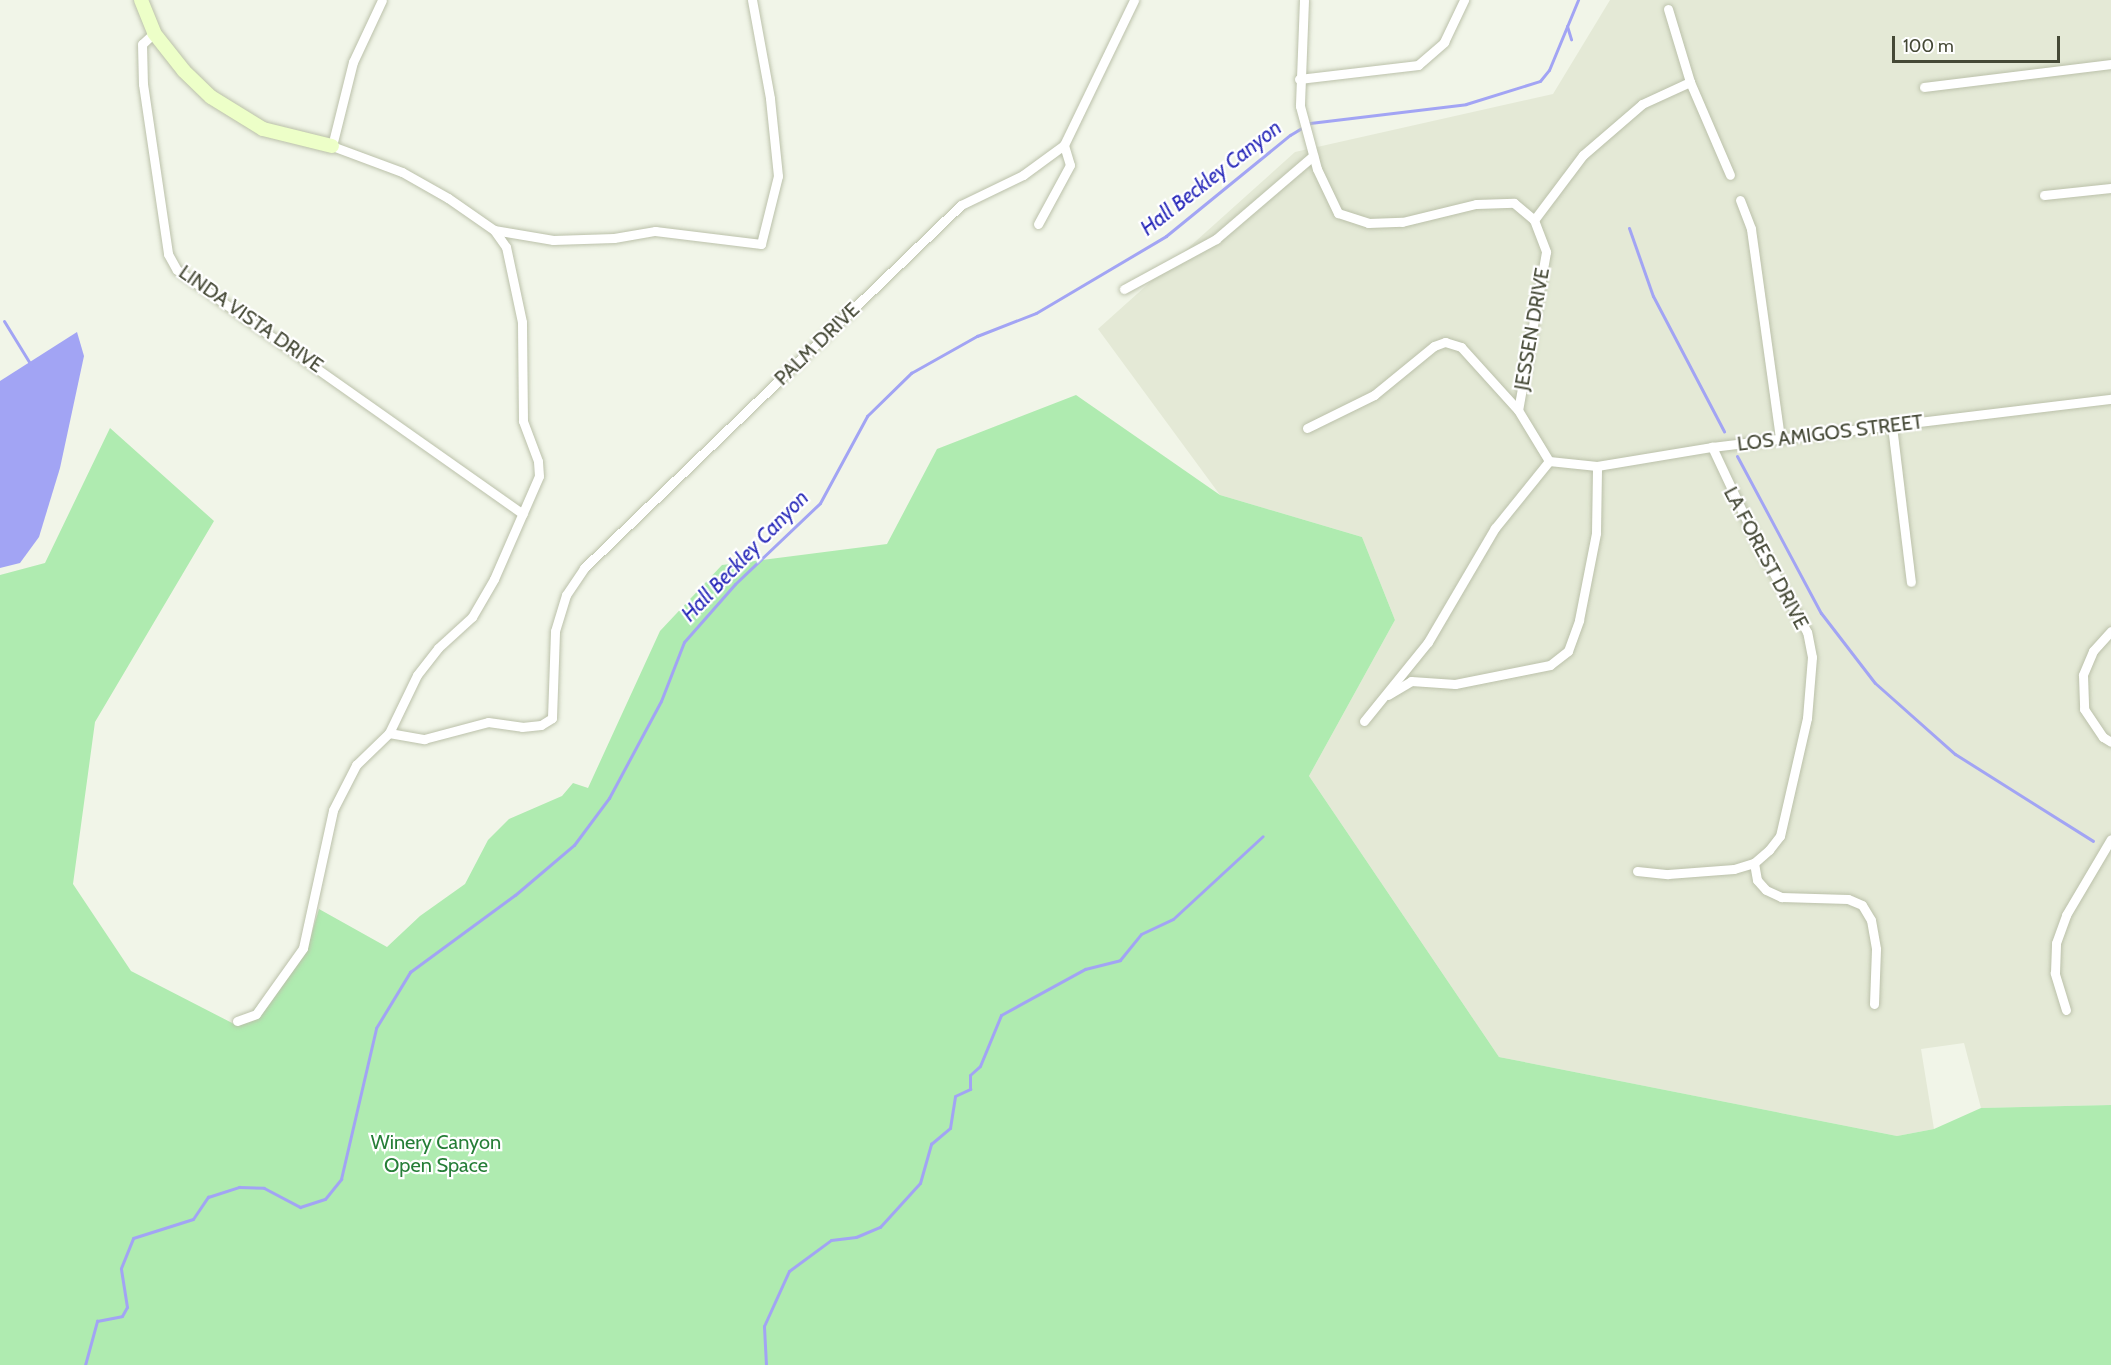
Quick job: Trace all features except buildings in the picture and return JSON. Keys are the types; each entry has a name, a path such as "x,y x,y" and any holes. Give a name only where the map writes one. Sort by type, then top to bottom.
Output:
{"street":[{"path":"141,0 154,33 184,71 238,116 280,135 332,146 402,172 494,230 506,247 522,322 523,421 538,461 539,476 523,514 472,617 438,648 417,675 389,733 356,765 333,810 303,948 256,1014 237,1021"},
{"path":"332,146 352,62 382,0"},
{"path":"494,230 553,240 614,238 655,231 760,244 778,176 771,98 752,0"},
{"name":"PALM DRIVE","path":"389,733 424,739 488,722 522,727 542,725 552,718 555,632 566,595 584,568 961,205 1023,175 1065,145 1134,0"},
{"path":"1304,0 1305,32 1299,79 1300,106 1312,156 1338,213 1368,223 1402,222 1476,204 1514,203 1534,220 1583,155 1642,104 1690,82"},
{"path":"1299,79 1418,65 1444,42 1464,0"},
{"path":"1668,9 1690,82 1730,175"},
{"name":"LINDA VISTA DRIVE","path":"154,33 142,44 143,84 168,254 177,270 523,514"},
{"path":"1924,87 2111,64"},
{"path":"1038,224 1070,165 1065,145"},
{"path":"1124,289 1161,265 1205,246 1312,156"},
{"path":"2044,195 2111,188"},
{"path":"1740,200 1751,229 1780,438"},
{"name":"JESSEN DRIVE","path":"1534,220 1546,252 1518,410 1549,461"},
{"path":"1307,428 1374,395 1434,346 1445,342 1461,346 1518,410"},
{"name":"LOS AMIGOS STREET","path":"1549,461 1597,466 1780,438 2111,399"},
{"path":"1892,426 1911,582"},
{"name":"LA FOREST DRIVE","path":"1712,447 1760,549 1807,632 1812,657 1807,718 1780,836 1754,863"},
{"path":"1364,721 1388,695 1428,642 1495,528 1549,461"},
{"path":"1388,695 1411,681 1455,684 1550,665 1568,651 1596,533 1597,466"},
{"path":"2111,631 2093,651 2083,675 2084,709 2103,737 2111,742"},
{"path":"2066,1010 2055,972 2056,943 2066,915 2111,839"},
{"path":"1637,871 1668,874 1754,863 1757,880 1766,890 1781,897 1848,899 1862,905 1871,920 1876,949 1874,1004"}],"shaded area":[{"path":"1610,0 2111,0 2111,1105 1981,1108 1964,1043 1921,1049 1934,1129 1897,1136 1499,1057 1309,776 1395,620 1362,537 1220,495 1098,329 1295,152 1553,94"}],"green space":[{"name":"Winery Canyon Open Space","path":"1076,395 1220,495 1362,537 1395,620 1309,776 1499,1057 1897,1136 1934,1129 1981,1108 2111,1105 2111,1365 0,1365 0,575 45,563 110,428 214,521 95,722 73,884 131,971 236,1025 244,1022 310,939 319,909 387,947 420,916 465,884 488,840 509,819 562,796 573,783 588,788 660,631 722,565 887,544 937,449"}],"water":[{"path":"77,332 84,356 60,468 39,537 20,563 0,568 0,381"}],"waterway":[{"name":"Hall Beckley Canyon","path":"85,1365 97,1321 122,1316 127,1307 121,1268 133,1238 193,1219 208,1197 239,1187 264,1188 300,1207 325,1199 341,1179 376,1028 410,972 515,895 574,845 609,798 661,701 684,642 735,584 820,503 867,416 911,373 977,336 1036,313 1166,236 1290,135 1310,123 1466,104 1540,81 1549,70 1578,0"},
{"path":"1567,26 1571,39"},
{"path":"1629,228 1653,296 1724,431"},
{"path":"4,321 31,365"},
{"path":"1737,456 1821,613 1875,683 1955,754 2093,841"},
{"path":"766,1365 764,1326 789,1271 831,1240 856,1237 880,1227 920,1183 931,1144 950,1128 955,1096 970,1089 970,1075 980,1066 1001,1015 1085,969 1120,960 1141,934 1173,919 1263,836"}]}
